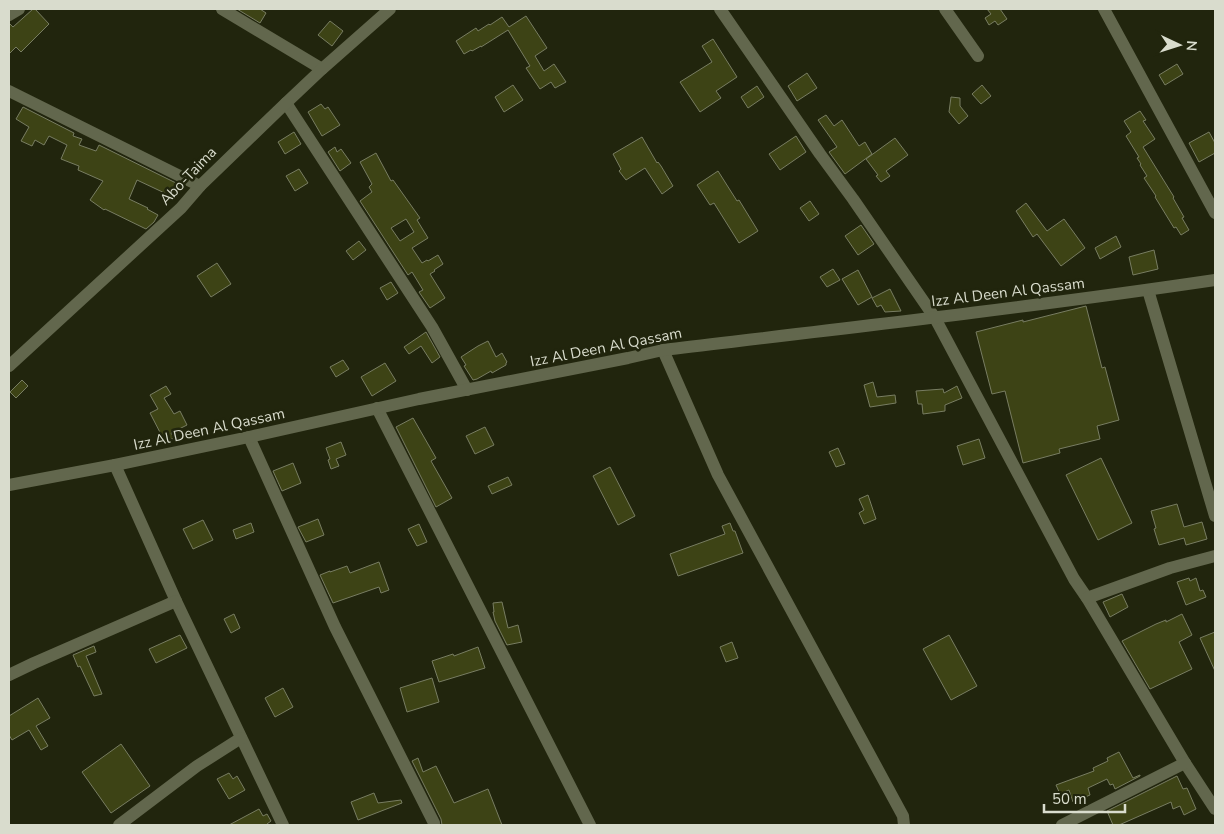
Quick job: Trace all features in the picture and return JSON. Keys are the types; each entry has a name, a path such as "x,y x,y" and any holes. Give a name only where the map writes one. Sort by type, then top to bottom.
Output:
{"street":[{"path":"9,15 20,9"},
{"path":"222,9 322,69"},
{"name":"Abo-Taima","path":"9,366 181,208 200,186 322,69 390,9"},
{"path":"720,9 935,318 1074,579 1185,763 1214,805"},
{"path":"945,9 978,56"},
{"path":"1104,9 1215,213"},
{"path":"9,90 200,186"},
{"path":"286,103 432,327 467,390"},
{"name":"Izz Al Deen Al Qassam","path":"9,485 249,438 377,408 663,350 935,318 1215,280"},
{"path":"1148,290 1215,516"},
{"path":"663,350 718,475 903,816 904,825"},
{"path":"377,408 590,825"},
{"path":"249,438 335,627 434,823"},
{"path":"115,465 176,602 283,825"},
{"path":"1087,598 1170,568 1215,556"},
{"path":"9,676 34,662 176,602"},
{"path":"119,825 197,766 241,738"},
{"path":"1062,825 1185,763"}],"building":[{"path":"33,9 49,24 21,52 16,47 9,54 9,23 13,27"},
{"path":"237,9 260,9 266,13 260,23"},
{"path":"987,9 1000,9 1007,19 998,25 995,21 989,25 985,18 991,14"},
{"path":"526,16 547,48 535,56 544,71 554,64 566,82 555,88 551,82 540,89 526,68 530,66 508,30 481,47 464,54 456,41 476,28 478,31 502,17 509,27"},
{"path":"330,21 343,31 332,46 318,35"},
{"path":"713,39 737,77 716,91 721,98 700,112 680,82 712,62 702,46"},
{"path":"1177,64 1183,74 1165,85 1159,75"},
{"path":"807,73 817,88 797,101 788,86"},
{"path":"513,85 523,100 504,112 495,97"},
{"path":"982,85 991,96 981,104 972,94"},
{"path":"757,86 764,97 748,108 741,97"},
{"path":"951,97 960,98 960,106 968,116 959,124 949,112"},
{"path":"321,104 325,109 328,107 340,125 322,136 308,112"},
{"path":"23,107 74,133 73,136 82,139 79,145 96,151 99,145 176,183 171,196 137,180 129,199 158,215 154,222 146,229 104,210 90,200 103,181 78,170 79,166 61,159 67,145 49,136 44,145 35,140 32,146 21,141 29,127 16,119"},
{"path":"1140,111 1146,120 1143,121 1155,139 1143,147 1174,197 1189,230 1181,235 1176,227 1174,228 1144,178 1147,176 1137,158 1139,157 1126,136 1131,132 1124,121"},
{"path":"826,115 834,126 842,120 859,146 865,142 872,154 845,174 829,152 837,147 818,120"},
{"path":"294,132 301,144 285,154 278,142"},
{"path":"1209,132 1215,143 1215,153 1199,162 1189,143"},
{"path":"796,136 806,152 780,170 769,154"},
{"path":"642,137 673,186 662,194 645,168 626,180 619,171 621,169 613,154"},
{"path":"895,138 908,155 886,171 890,176 881,182 866,159"},
{"path":"335,147 337,152 341,149 351,163 340,171 328,152"},
{"path":"376,153 391,181 393,180 420,218 417,220 428,238 412,248 422,263 438,255 443,264 430,274 445,298 430,308 419,292 423,290 412,272 408,275 360,201 372,192 369,187 372,184 360,162","holes":["406,219 414,232 400,241 391,228"]},
{"path":"299,169 308,183 295,191 286,176"},
{"path":"718,171 758,231 739,243 714,203 710,205 697,185"},
{"path":"810,201 819,214 809,221 800,208"},
{"path":"1026,203 1047,231 1064,219 1085,248 1061,266 1037,234 1033,237 1016,211"},
{"path":"861,225 874,244 858,255 845,236"},
{"path":"1116,236 1121,247 1100,259 1095,248"},
{"path":"359,241 366,250 353,260 346,251"},
{"path":"1154,250 1158,269 1133,275 1129,257"},
{"path":"217,263 231,284 211,297 197,276"},
{"path":"833,269 840,280 827,287 820,277"},
{"path":"858,270 872,297 858,305 842,279"},
{"path":"391,282 398,293 387,300 380,288"},
{"path":"890,289 901,311 885,312 881,305 877,307 872,298"},
{"path":"1086,306 1102,368 1105,367 1119,420 1097,426 1100,439 1059,449 1060,453 1023,463 1005,391 992,394 976,332"},
{"path":"426,332 440,357 432,363 421,346 409,354 404,347"},
{"path":"488,341 496,357 502,353 507,362 506,365 473,380 464,366 466,365 461,357"},
{"path":"343,360 349,369 336,377 330,367"},
{"path":"385,363 396,381 372,396 361,377"},
{"path":"22,380 28,386 16,398 10,392"},
{"path":"873,382 877,397 895,395 896,403 870,407 864,385"},
{"path":"166,386 171,394 164,398 174,414 180,411 187,425 171,433 174,438 165,442 150,413 158,409 150,395"},
{"path":"957,386 962,398 945,405 945,411 923,414 922,404 918,404 916,391 943,389 944,393"},
{"path":"413,418 436,458 431,461 452,498 436,507 396,427"},
{"path":"485,427 494,445 475,454 466,436"},
{"path":"979,439 985,458 963,465 957,446"},
{"path":"341,442 346,455 336,459 339,466 331,469 326,448"},
{"path":"838,448 845,464 836,467 829,452"},
{"path":"1101,458 1132,523 1098,540 1066,475"},
{"path":"293,463 301,483 282,491 273,471"},
{"path":"610,467 635,516 618,525 593,476"},
{"path":"508,477 512,485 492,494 488,486"},
{"path":"868,495 876,519 864,524 859,513 864,510 859,499"},
{"path":"1177,504 1184,527 1202,522 1207,539 1186,545 1184,538 1159,545 1151,511"},
{"path":"318,519 324,535 306,542 298,527"},
{"path":"203,520 213,540 193,549 183,529"},
{"path":"251,523 254,532 236,539 233,530"},
{"path":"730,523 743,553 678,576 670,554 725,534 722,526"},
{"path":"419,524 427,542 417,546 408,529"},
{"path":"379,562 389,590 381,593 379,587 333,603 320,575 347,566 350,573"},
{"path":"1189,578 1190,581 1196,578 1200,591 1203,590 1206,597 1186,605 1177,582"},
{"path":"1122,594 1128,607 1110,617 1103,602"},
{"path":"502,602 508,628 518,625 522,642 507,645 495,621 493,603"},
{"path":"234,614 240,628 231,633 224,619"},
{"path":"1182,614 1192,635 1179,642 1192,669 1150,689 1122,641 1156,624 1166,620 1166,622"},
{"path":"1215,632 1215,671 1200,638"},
{"path":"180,635 187,648 156,663 149,649"},
{"path":"949,635 977,686 951,700 923,649"},
{"path":"732,642 738,658 726,662 720,647"},
{"path":"94,646 96,652 86,656 102,694 94,696 73,655"},
{"path":"478,647 485,668 439,682 432,661 453,654 454,656"},
{"path":"432,678 439,702 407,712 400,688"},
{"path":"283,688 293,707 275,717 265,698"},
{"path":"38,698 50,718 36,726 48,746 41,750 29,730 12,740 9,735 9,716"},
{"path":"121,744 150,786 111,813 82,772"},
{"path":"1119,752 1133,778 1140,776 1115,789 1113,784 1110,785 1107,779 1088,788 1090,795 1073,802 1069,790 1060,794 1056,785 1094,771 1093,768 1108,761 1107,758"},
{"path":"418,758 423,772 436,766 454,803 488,789 502,825 442,825 441,819 412,761"},
{"path":"229,773 233,779 237,776 245,790 229,799 217,779"},
{"path":"1177,776 1183,789 1187,788 1196,809 1184,815 1180,806 1173,809 1171,802 1119,825 1113,825 1107,811"},
{"path":"374,793 378,803 401,800 402,803 358,820 351,802"},
{"path":"259,809 263,816 267,814 271,821 268,825 229,825"}]}
